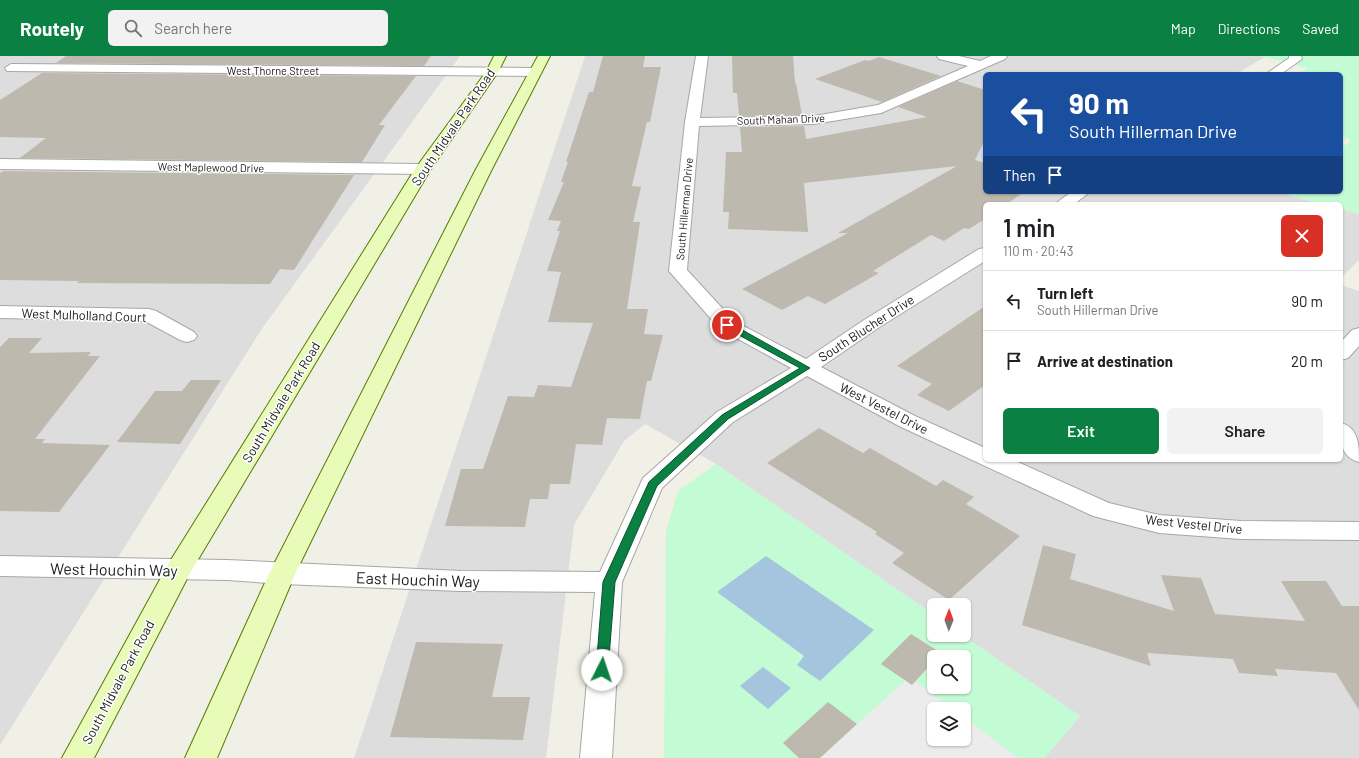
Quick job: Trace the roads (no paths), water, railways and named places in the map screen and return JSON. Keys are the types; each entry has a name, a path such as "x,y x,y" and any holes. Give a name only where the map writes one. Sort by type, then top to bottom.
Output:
{"main road":[{"name":"South Midvale Park Road","path":"78,758 178,570 423,169 496,64"},
{"path":"201,758 282,574 483,171 540,64"}],"street":[{"path":"5,71 31,56"},
{"name":"South Hillerman Drive","path":"702,56 692,122 678,271 727,325 806,368"},
{"path":"944,56 981,65"},
{"name":"South Mahan Drive","path":"692,122 814,120 881,109 1001,56"},
{"path":"1275,72 1296,59 1295,56"},
{"name":"West Thorne Street","path":"5,71 540,64"},
{"name":"West Maplewood Drive","path":"0,164 423,169"},
{"path":"1066,202 1079,194"},
{"name":"South Blucher Drive","path":"596,758 609,582 652,484 725,417 806,368 870,324 983,253"},
{"name":"West Mulholland Court","path":"0,312 149,315 187,336"},
{"path":"1343,352 1359,334"},
{"name":"West Vestel Drive","path":"806,368 907,421 983,455"},
{"path":"1343,433 1359,454"},
{"name":"West Vestel Drive","path":"997,462 1102,510 1159,524 1241,530 1359,531"},
{"name":"West Houchin Way","path":"0,566 227,570"},
{"name":"East Houchin Way","path":"227,570 282,574 461,581 609,582"}],"water":[{"path":"766,556 874,630 820,681 797,665 804,656 717,592"},
{"path":"763,667 791,688 768,709 740,686"}]}
